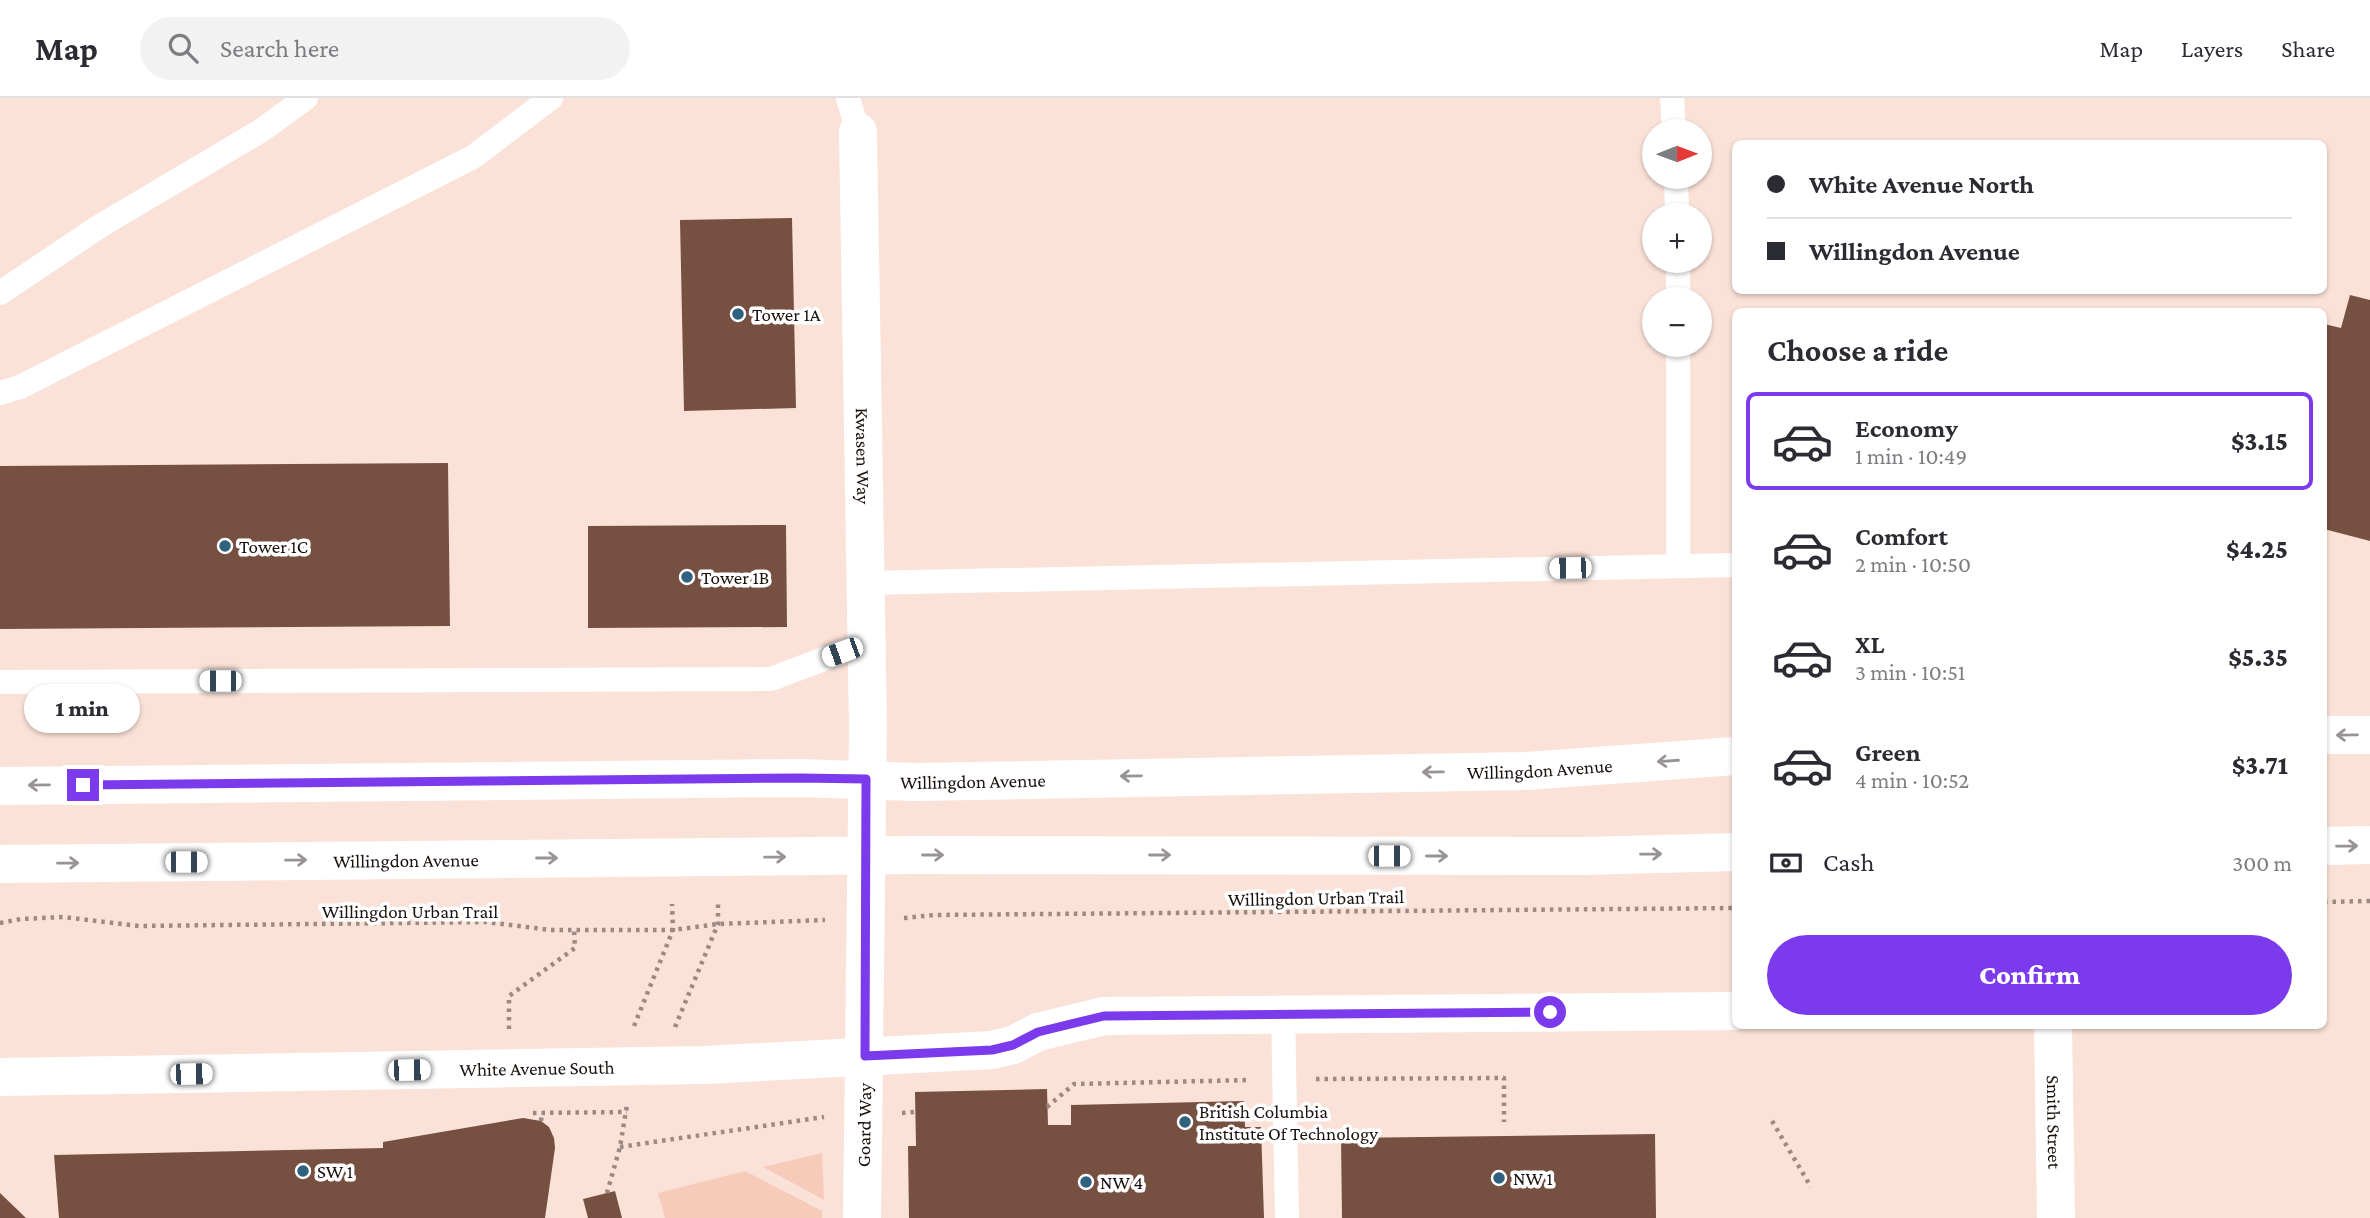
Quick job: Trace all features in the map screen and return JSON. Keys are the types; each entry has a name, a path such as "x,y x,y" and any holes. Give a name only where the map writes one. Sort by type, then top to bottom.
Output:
{"main road":[{"name":"Kwasen Way","path":"853,115 865,583 866,779"},
{"path":"2327,735 2370,735"},
{"name":"Willingdon Avenue","path":"0,786 800,778 915,782 1526,771 1732,756"},
{"name":"Goard Way","path":"862,1218 866,779"},
{"path":"2327,846 2370,845"},
{"name":"Willingdon Avenue","path":"0,864 864,855 1583,856 1732,852"},
{"name":"White Avenue South","path":"0,1077 704,1065 992,1050 1013,1045 1038,1032 1104,1016 1732,1010"},
{"name":"Smith Street","path":"2053,1029 2056,1218"}],"lane":[{"path":"0,293 100,226 262,130 306,98"},
{"path":"0,393 20,387 473,157 551,98"},
{"path":"1672,98 1673,119"},
{"path":"1678,357 1678,566"},
{"path":"865,583 1732,565"},
{"path":"0,682 771,679 866,643"},
{"path":"1283,1013 1287,1218"}],"path":[{"path":"2327,902 2370,901"},
{"path":"647,1030 633,1030 673,930 672,904"},
{"path":"674,1030 718,924 718,904"},
{"name":"Willingdon Urban Trail","path":"897,919 947,915 1732,908"},
{"name":"Willingdon Urban Trail","path":"0,923 63,917 139,926 486,922 551,930 673,930 718,924 821,920"},
{"path":"509,1031 509,996 576,948 574,930"},
{"path":"533,1113 627,1111 607,1193"},
{"path":"620,1147 825,1117 915,1112"},
{"path":"541,1121 542,1113"},
{"path":"1772,1121 1811,1187"}],"shaded area":[{"path":"822,1153 824,1200 763,1167"},
{"path":"745,1171 822,1211 822,1218 665,1218 658,1193"}],"building":[{"name":"Tower 1A","path":"792,218 796,408 684,411 680,220"},
{"path":"2350,295 2370,300 2370,541 2327,530 2327,325 2341,328"},
{"name":"Tower 1C","path":"448,463 450,626 0,629 0,466"},
{"name":"Tower 1B","path":"786,525 787,627 588,628 588,526"},
{"name":"NW 4","path":"1047,1089 1048,1125 1071,1125 1071,1105 1244,1101 1245,1127 1261,1127 1264,1218 909,1218 908,1146 916,1146 915,1092"},
{"name":"SW 1","path":"523,1118 541,1121 549,1127 554,1138 555,1148 545,1218 59,1218 54,1155 383,1148 383,1142"},
{"name":"NW 1","path":"1655,1134 1656,1218 1342,1218 1341,1138"},
{"path":"615,1191 622,1218 588,1218 583,1199"},
{"path":"0,1193 26,1218 0,1218"}],"place":[{"name":"Tower 1A","path":"738,314"},
{"name":"Tower 1C","path":"225,546"},
{"name":"Tower 1B","path":"687,577"},
{"name":"British Columbia Institute Of Technology","path":"1185,1122"},
{"name":"SW 1","path":"303,1171"},
{"name":"NW 1","path":"1499,1178"},
{"name":"NW 4","path":"1086,1182"}],"route":[{"path":"83,785 866,779 865,1056 992,1050 1013,1045 1038,1032 1104,1016 1550,1012"}]}
